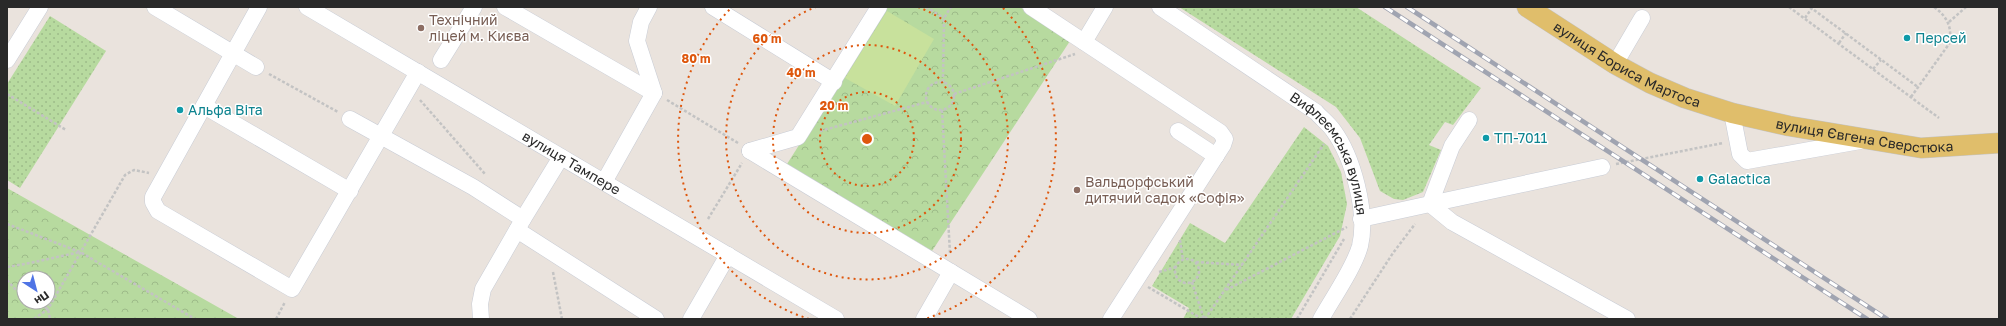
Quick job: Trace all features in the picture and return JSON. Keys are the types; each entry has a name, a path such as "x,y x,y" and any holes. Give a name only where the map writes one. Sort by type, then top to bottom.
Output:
{"main road":[{"name":"вулиця Бориса Мартоса","path":"1528,7 1616,64 1650,82 1686,98 1732,113"},
{"name":"вулиця Євгена Сверстюка","path":"1732,113 1789,126 1921,148 1999,143"}],"street":[{"path":"7,60 40,7"},
{"path":"155,7 256,67"},
{"path":"259,7 153,197 153,202 158,211 292,289 350,192 418,72"},
{"name":"вулиця Тампере","path":"307,7 836,319"},
{"path":"441,60 474,7"},
{"path":"505,7 654,93"},
{"path":"604,182 654,93 637,41 641,22 650,7"},
{"path":"713,7 834,82"},
{"path":"750,150 798,137 834,82 879,7"},
{"path":"1031,7 1220,132 1225,139 1216,156 1172,214 1136,280 1111,319"},
{"path":"1088,45 1105,7"},
{"name":"Вифлеємська вулиця","path":"1160,7 1316,112 1333,130 1349,160 1359,194 1362,219 1602,167"},
{"path":"1616,64 1642,18"},
{"path":"204,106 350,192"},
{"path":"1732,113 1740,154 1747,161 1866,140"},
{"path":"350,119 473,187 520,225 550,252 656,319"},
{"path":"1469,120 1452,146 1430,204 1452,222 1627,319"},
{"path":"1178,131 1216,156"},
{"path":"750,150 1029,319"},
{"path":"481,319 480,304 483,289 562,157"},
{"path":"1321,319 1355,258 1360,246 1362,219"},
{"path":"691,319 728,255"},
{"path":"924,319 952,272"}],"path":[{"path":"926,7 944,18"},
{"path":"943,82 944,18 951,7"},
{"path":"1789,7 1939,118"},
{"path":"1911,97 1950,44 1951,35 1949,22 1942,12 1934,7"},
{"path":"1949,22 1966,7"},
{"path":"1804,18 1811,8 1918,87"},
{"path":"1838,44 1846,33"},
{"path":"954,94 1088,45"},
{"path":"1874,69 1881,60"},
{"path":"256,67 350,119"},
{"path":"943,82 951,87 954,94 952,104 942,110 933,108 927,102 926,92 933,84 943,82"},
{"path":"654,93 750,150 708,219"},
{"path":"7,94 66,130"},
{"path":"417,96 488,178"},
{"path":"798,137 927,102"},
{"path":"942,110 952,272"},
{"path":"1204,319 1333,130"},
{"path":"1602,167 1737,140"},
{"path":"56,295 129,171 138,170 164,177"},
{"path":"1350,319 1393,253 1430,204"},
{"path":"1224,291 1362,219"},
{"path":"7,224 80,252 195,319"},
{"path":"1297,319 1344,240 1346,227"},
{"path":"7,267 80,252"},
{"path":"550,252 562,319"},
{"path":"1192,282 1181,281 1176,275 1176,267 1183,260 1190,259 1195,262 1242,265"},
{"path":"1192,282 1199,273 1195,262"},
{"path":"7,280 16,290"},
{"path":"1136,280 1204,319"},
{"path":"1192,282 1204,319"},
{"path":"34,319 47,310"}],"green space":[{"path":"887,7 1020,7 1070,41 932,251 787,164"},
{"path":"1179,7 1356,7 1481,88 1453,125 1445,122 1429,145 1441,150 1423,192 1403,200 1394,199 1380,191 1360,138 1336,107"},
{"path":"887,11 934,39 895,106 845,78"},
{"path":"50,16 106,51 20,188 7,180 7,84"},
{"path":"1304,127 1328,146 1341,172 1347,204 1340,236 1291,319 1183,319 1189,308 1152,286 1190,223 1225,243"},
{"path":"7,188 239,319 7,319"}],"railway":[{"path":"1385,7 1867,319"},
{"path":"1407,7 1887,319"}],"place":[{"name":"Технічний ліцей м. Києва","path":"421,28"},
{"name":"Персей","path":"1907,38"},
{"name":"Альфа Віта","path":"180,110"},
{"name":"ТП-7011","path":"1486,138"},
{"name":"Galactica","path":"1700,179"},
{"name":"Вальдорфський дитячий садок «Софія»","path":"1077,190"}]}
